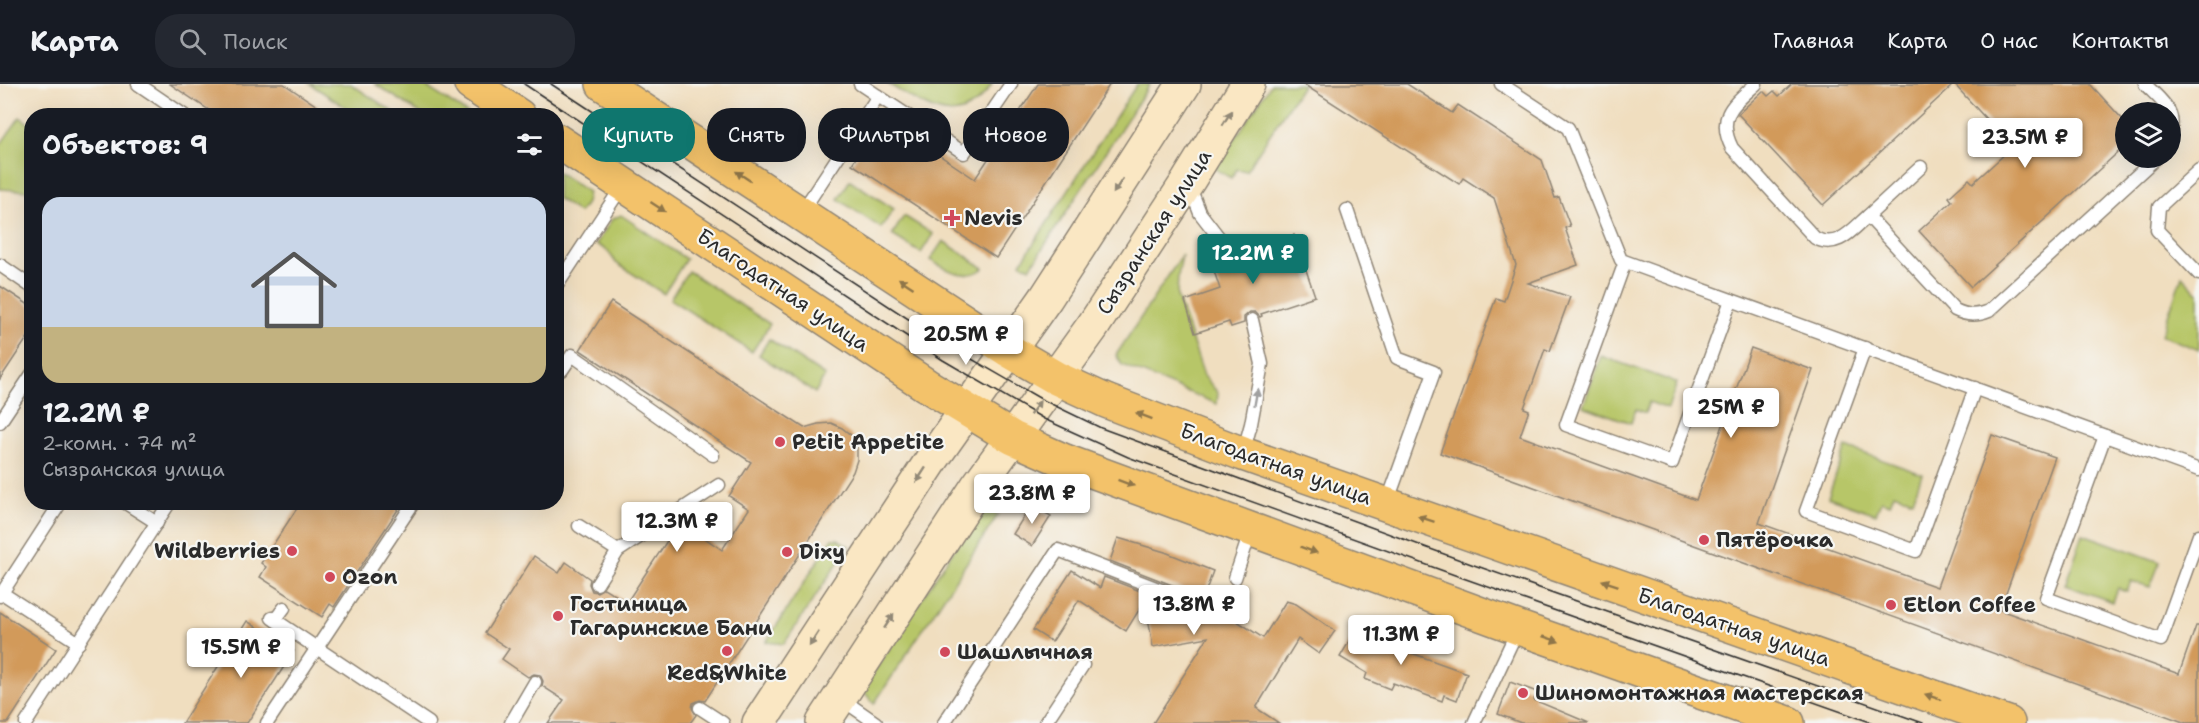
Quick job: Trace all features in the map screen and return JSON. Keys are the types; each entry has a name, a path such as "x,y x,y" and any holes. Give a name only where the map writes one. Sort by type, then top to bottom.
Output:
{"main road":[{"path":"471,84 507,108"},
{"name":"Благодатная улица","path":"603,84 1008,350 1056,378 1106,401 1243,454 2008,723"},
{"path":"759,723 933,458 1046,298 1184,84"},
{"name":"Сызранская улица","path":"831,710 977,487 1093,326 1248,84"},
{"name":"Благодатная улица","path":"564,145 926,386 1013,438 1065,461 1519,628 1741,715 1788,723"}],"lane":[{"path":"138,84 173,108"},
{"path":"860,84 964,153 1011,84"},
{"path":"1501,84 1568,128 1621,260 2199,470"},
{"path":"1756,84 1730,107 1727,117 1727,138 1732,148 1809,232 1822,242 1839,241 1921,167"},
{"path":"2145,84 2162,102"},
{"path":"801,214 878,96"},
{"path":"1868,216 1955,310 1963,314 1981,314 1989,310 2145,168"},
{"path":"2199,170 2159,207 2157,230 2199,274"},
{"path":"1188,181 1200,213 1230,252"},
{"path":"564,275 624,184"},
{"path":"1347,210 1397,358 1434,372 1386,504"},
{"path":"1625,262 1566,424 1672,463 1731,300"},
{"path":"0,265 24,282"},
{"path":"1243,454 1262,364 1252,320"},
{"path":"1865,348 1806,511 1916,551 1975,388"},
{"path":"564,367 572,355 713,455"},
{"path":"0,422 24,386"},
{"path":"2105,436 2046,598 2161,640 2199,535"},
{"path":"597,584 618,551 719,485"},
{"path":"56,510 1,595 79,643"},
{"path":"137,510 157,523"},
{"path":"26,723 165,510"},
{"path":"271,721 316,647 409,510"},
{"path":"579,526 618,551"},
{"path":"1235,578 1251,529"},
{"path":"944,723 1058,550 1187,600"},
{"path":"284,608 274,619 429,723"},
{"path":"1474,723 1519,628"},
{"path":"1045,723 1083,665"},
{"path":"511,723 535,682"},
{"path":"700,708 723,723"},
{"path":"831,710 876,723"}],"green space":[{"path":"310,84 351,84 387,108 346,108"},
{"path":"375,84 422,84 459,108 412,108"},
{"path":"888,84 992,84 980,100 968,108 955,112 951,112 951,108 930,108"},
{"path":"1137,84 1150,84 1030,268 1021,263"},
{"path":"1271,84 1303,84 1246,171 1237,169 1231,178 1215,169"},
{"path":"20,117 24,120 24,191 0,189 0,145"},
{"path":"564,177 588,192 586,203 579,213 564,203"},
{"path":"850,180 894,209 881,228 838,199"},
{"path":"621,215 686,259 664,294 616,263 608,251 596,244 612,219"},
{"path":"904,216 933,234 921,253 892,235"},
{"path":"943,241 984,268 971,274 957,273 930,260"},
{"path":"1182,255 1177,296 1204,376 1218,393 1217,404 1122,365 1116,355"},
{"path":"688,271 770,324 752,352 670,299"},
{"path":"2182,276 2199,294 2199,350 2161,335"},
{"path":"769,339 825,376 815,393 759,355"},
{"path":"1601,356 1677,383 1668,409 1649,402 1645,413 1636,409 1631,423 1583,406"},
{"path":"1846,447 1922,474 1913,500 1894,493 1890,504 1881,501 1876,514 1828,497"},
{"path":"983,505 998,515 874,704 865,693 864,687"},
{"path":"2083,534 2160,562 2150,587 2131,581 2127,591 2118,588 2113,602 2065,585"},
{"path":"832,539 838,539 849,546 784,644 766,642"}],"building":[{"path":"170,84 284,84 320,108 206,108"},
{"path":"1038,84 1110,84 1069,147 1069,108 1022,108"},
{"path":"1303,84 1407,84 1452,113 1458,105 1542,160 1555,198 1559,197 1570,226 1565,228 1578,265 1528,283 1570,297 1550,351 1545,349 1524,408 1529,410 1520,436 1696,500 1751,348 1813,370 1759,523 1937,587 1992,435 2055,457 2000,610 2179,674 2196,626 2199,626 2199,723 2186,723 1440,453 1496,298 1504,301 1516,265 1494,198 1463,178 1459,184"},
{"path":"1792,84 1954,84 1823,205 1738,114 1763,91 1768,96 1774,91 1779,96"},
{"path":"1954,84 2090,84 2115,111 2115,155 1971,287 1919,231 1952,201 1949,197 1969,179 1973,183 2007,152 2000,134"},
{"path":"853,162 950,162 975,179 986,162 1059,162 996,258 852,164"},
{"path":"1294,235 1315,296 1261,314 1260,317 1255,312 1250,312 1244,317 1244,323 1231,327 1229,322 1195,333 1185,301 1220,289 1210,259 1222,255 1232,260 1240,249 1241,253"},
{"path":"0,286 24,302 24,343 0,379"},
{"path":"611,302 804,428 831,423 852,436 857,448 857,460 853,472 705,701 700,700 693,703 692,708 696,715 690,723 548,723 564,700 542,686 543,681 540,675 534,674 528,677 502,659 509,649 485,633 534,556 559,573 566,562 590,579 589,584 592,591 597,592 604,588 627,602 680,521 722,550 749,509 729,496 751,462 580,350"},
{"path":"1031,505 1051,516 1032,546 1013,534"},
{"path":"296,510 398,510 334,607 330,604 322,617 260,577 266,567 261,563"},
{"path":"1118,538 1165,552 1213,571 1203,599 1263,638 1286,601 1296,604 1335,631 1319,654 1298,639 1256,708 1279,723 1153,723 1208,637 1153,647 1145,600 1126,631 1079,600 1052,642 1033,630 1072,570 1100,588 1104,577 1184,608 1193,606 1195,598 1190,592 1110,561"},
{"path":"0,612 56,649 8,723 0,723"},
{"path":"247,621 294,651 247,723 182,723"},
{"path":"1360,623 1405,645 1403,650 1467,673 1457,700 1444,695 1442,701 1393,683 1390,689 1365,679 1367,673 1340,657"},
{"path":"1510,682 1537,692 1534,700 1589,723 1521,723 1498,714"}],"tram line":[{"path":"524,84 560,108"},
{"path":"551,84 951,347 1041,399 1101,428 1474,565 1923,723"},
{"path":"564,110 943,360 1044,419 1128,457 1873,723"}],"place":[{"name":"Nevis","path":"952,218"},
{"name":"Petit Appetite","path":"780,442"},
{"name":"Пятёрочка","path":"1704,540"},
{"name":"Wildberries","path":"292,551"},
{"name":"Dixy","path":"787,552"},
{"name":"Ozon","path":"330,577"},
{"name":"Etlon Coffee","path":"1891,605"},
{"name":"Гостиница Гагаринские Бани","path":"558,616"},
{"name":"Red&White","path":"727,651"},
{"name":"Шашлычная","path":"945,652"},
{"name":"Шиномонтажная мастерская","path":"1523,693"}]}
